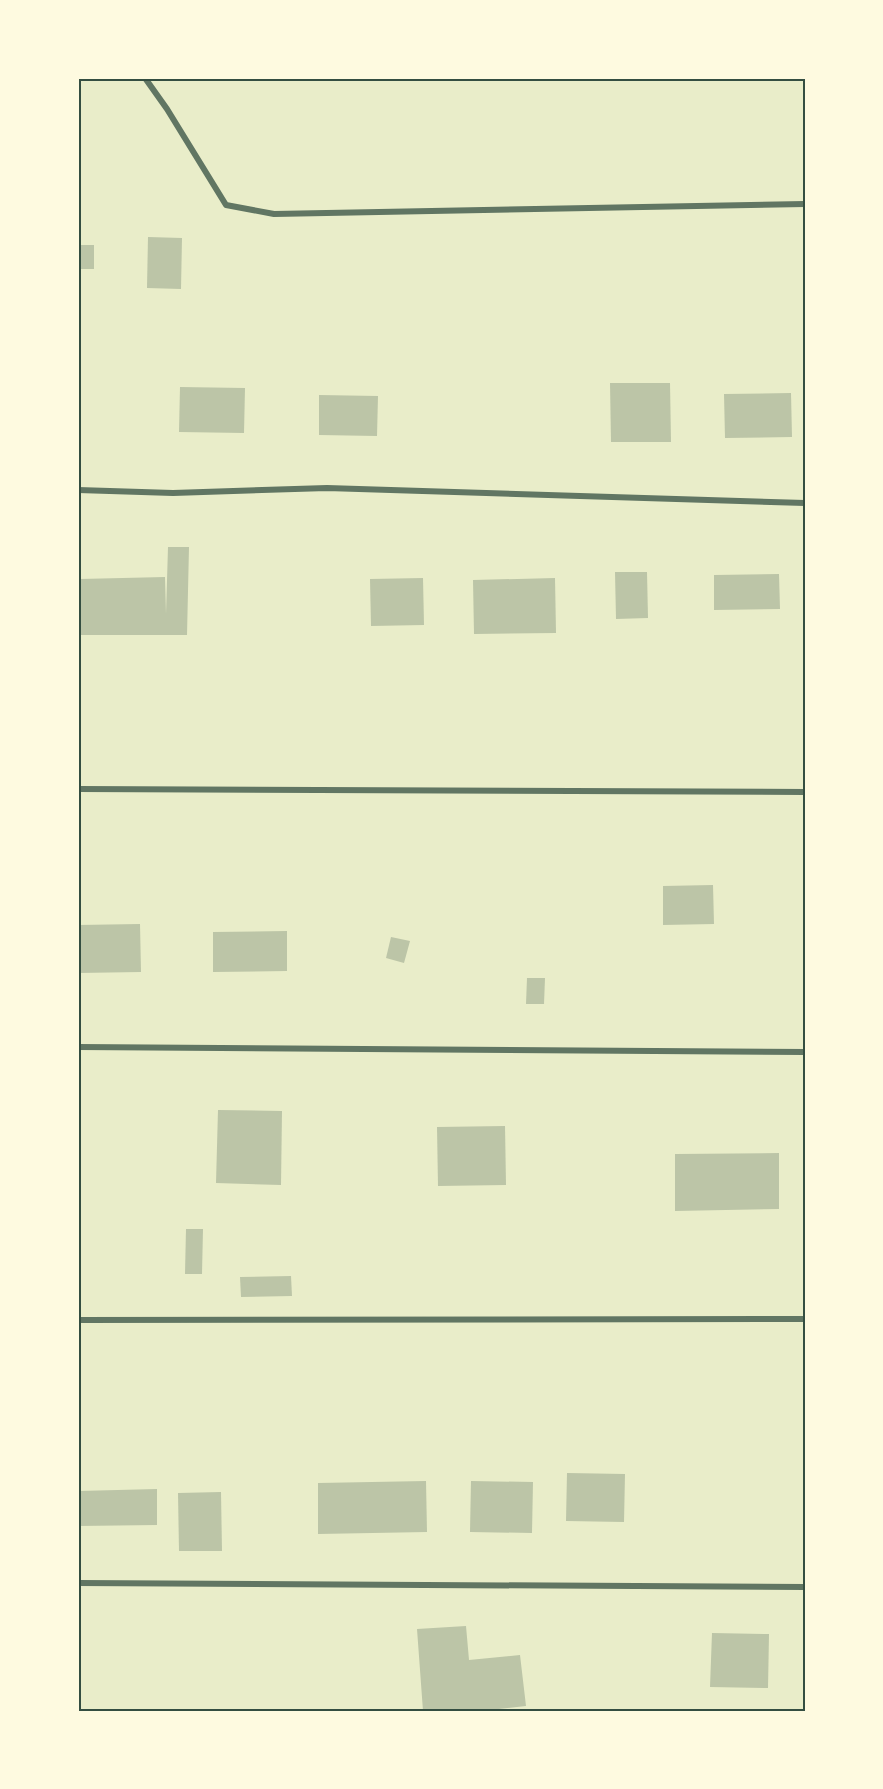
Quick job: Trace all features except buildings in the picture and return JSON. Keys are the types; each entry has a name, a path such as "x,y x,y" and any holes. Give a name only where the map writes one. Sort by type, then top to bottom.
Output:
{"street":[{"path":"146,78 226,205 274,214 805,204"},
{"path":"78,490 173,493 327,488 805,503"},
{"path":"78,789 805,792"},
{"path":"78,1047 805,1052"},
{"path":"78,1320 805,1319"},
{"path":"78,1583 805,1587"}]}
